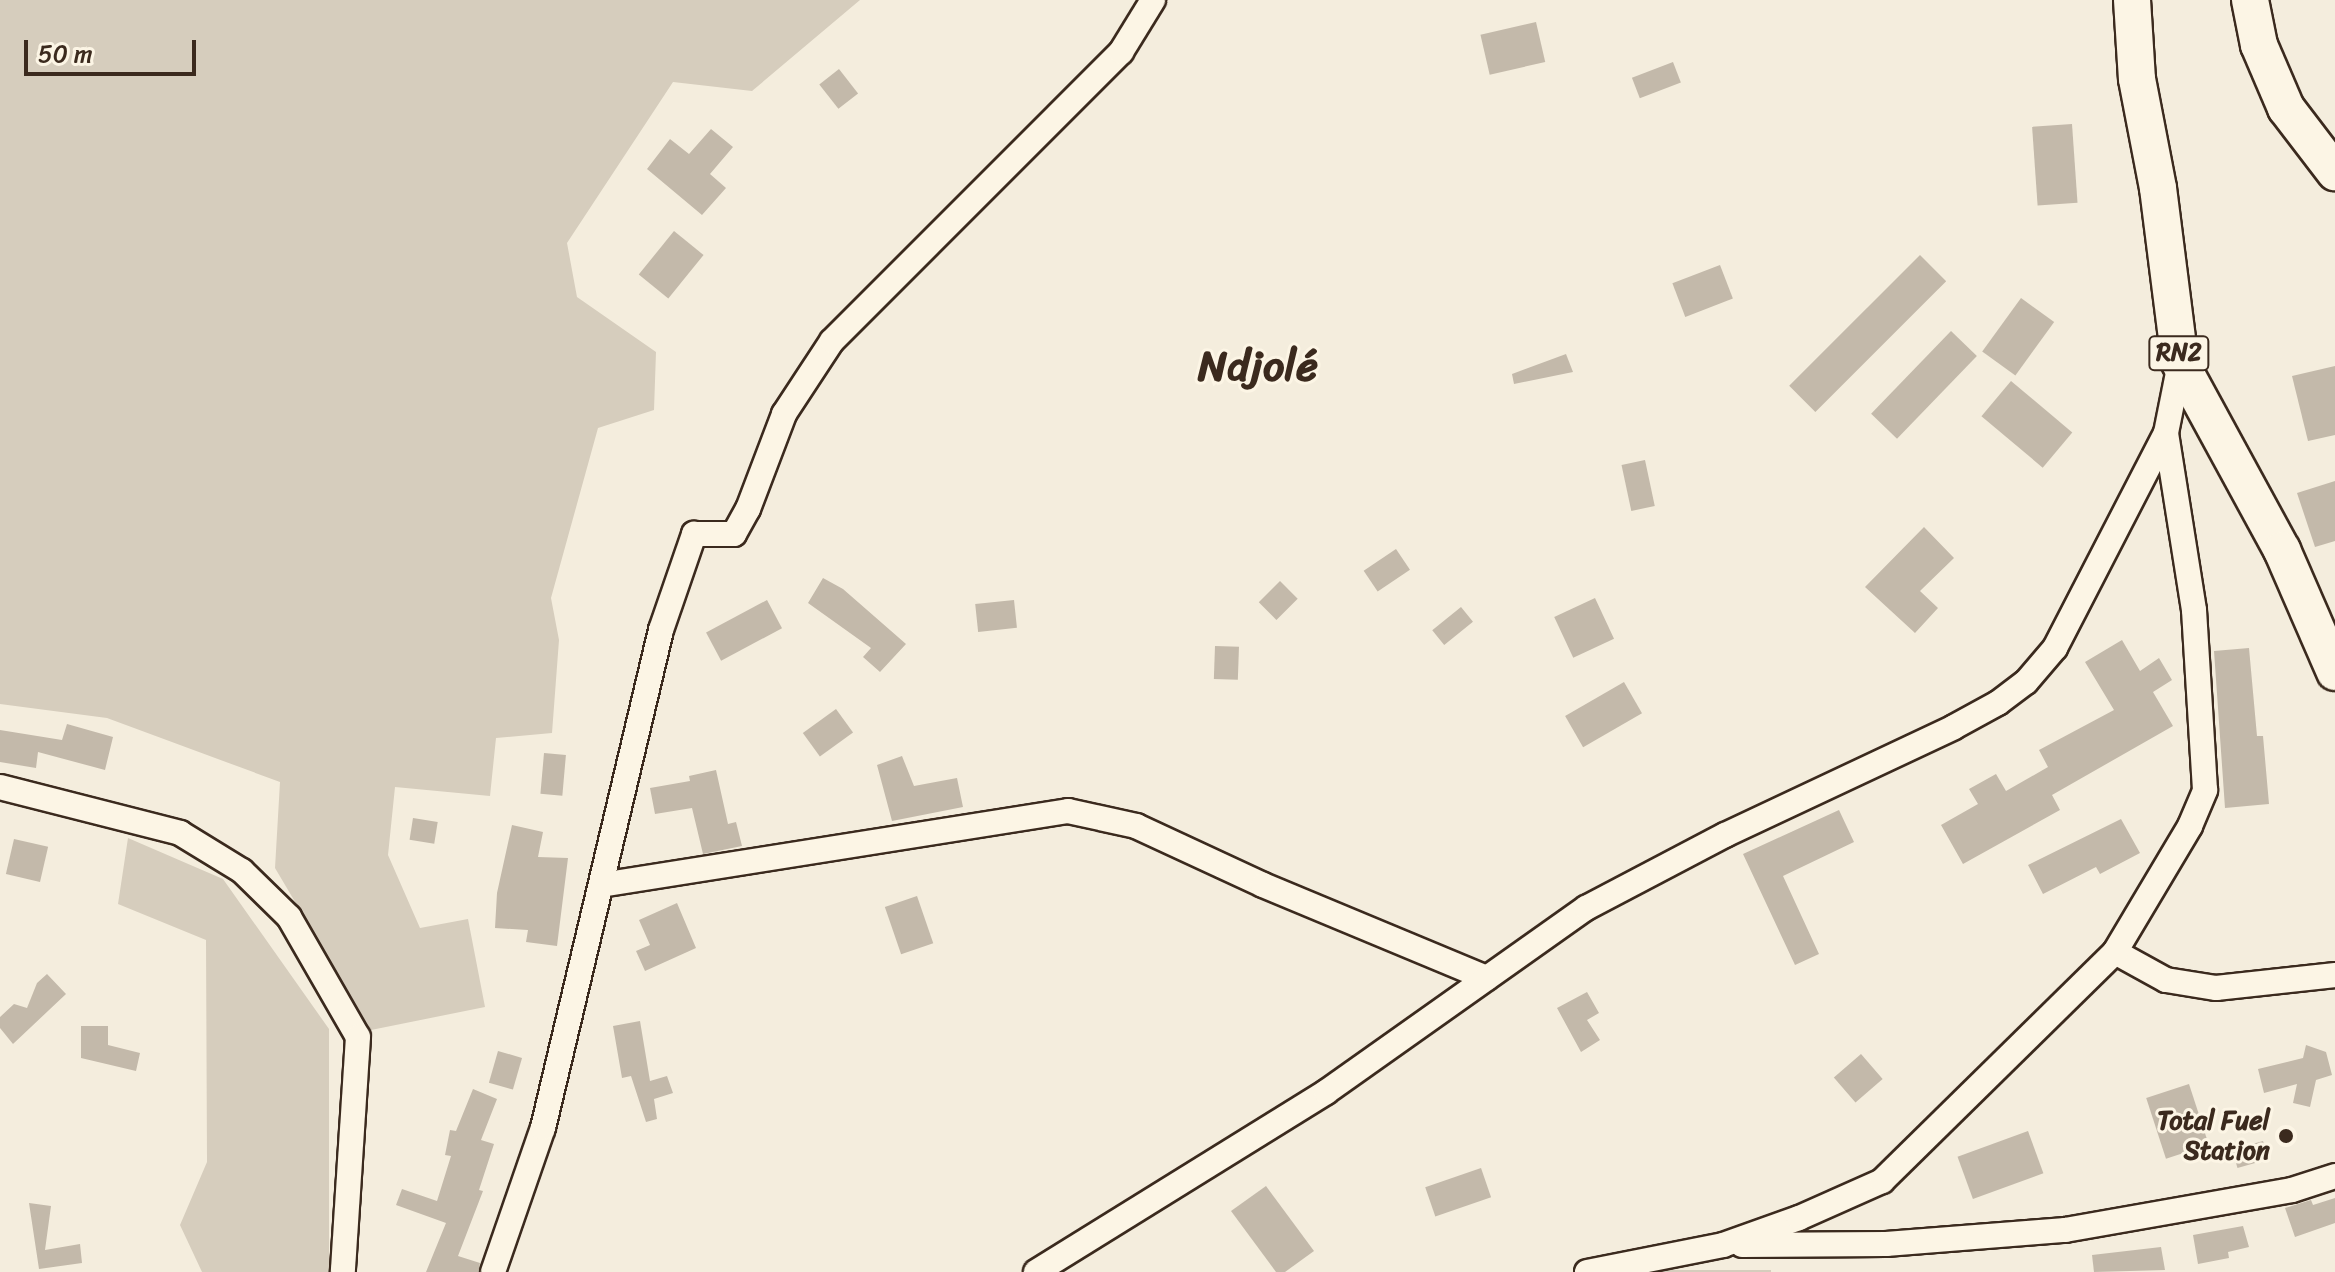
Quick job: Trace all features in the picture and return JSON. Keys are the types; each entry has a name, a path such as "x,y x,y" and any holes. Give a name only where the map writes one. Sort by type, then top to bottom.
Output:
{"highway":[{"name":"RN2","path":"2132,0 2137,79 2158,188 2180,363 2282,550 2335,672"},
{"path":"2250,0 2259,45 2286,108 2335,172"}],"street":[{"path":"493,1272 543,1128 661,630 694,534 734,534 748,509 784,414 832,341 901,268 1112,62 1153,0"},
{"path":"1036,1272 1326,1092 1586,908 1725,835 1954,727 1998,703 2026,682 2055,648 2166,433 2180,363"},
{"path":"1587,1272 1723,1245 1799,1218 1882,1181 2115,952 2190,826 2205,790 2194,610 2166,433"},
{"path":"0,787 180,833 242,871 289,917 358,1037 343,1272"},
{"path":"601,885 1068,811 1136,826 1263,885 1486,978"},
{"path":"2115,952 2166,980 2216,988 2335,975"},
{"path":"1723,1245 1886,1244 2065,1230 2292,1190 2335,1176"}],"shaded area":[{"path":"0,0 860,0 752,91 673,82 567,243 577,297 656,352 654,410 598,428 551,598 559,640 552,733 496,738 490,796 395,787 388,855 420,928 468,919 485,1007 371,1030 275,868 280,782 107,718 0,704"},
{"path":"128,838 223,879 329,1029 329,1272 202,1272 180,1225 207,1162 206,940 118,904"},
{"path":"1650,1270 1771,1272 1650,1272"}],"building":[{"path":"1536,22 1545,62 1490,75 1480,35"},
{"path":"1673,62 1681,83 1640,98 1632,78"},
{"path":"839,69 858,93 838,109 819,84"},
{"path":"2072,124 2078,203 2038,206 2032,127"},
{"path":"711,129 733,147 710,174 726,188 702,215 647,169 670,139 689,154"},
{"path":"674,231 704,255 668,298 639,275"},
{"path":"1920,255 1946,281 1815,412 1789,386"},
{"path":"1720,265 1733,299 1685,317 1672,283"},
{"path":"2021,298 2054,322 2015,375 1982,351"},
{"path":"1951,331 1977,356 1897,439 1871,414"},
{"path":"1566,354 1573,372 1514,384 1512,374"},
{"path":"2335,366 2335,435 2308,441 2292,376"},
{"path":"2011,381 2072,432 2043,468 1981,416"},
{"path":"1645,460 1655,506 1631,511 1622,465"},
{"path":"2335,481 2335,541 2315,547 2297,493"},
{"path":"1924,527 1954,558 1920,591 1938,608 1915,633 1865,587"},
{"path":"1396,549 1410,570 1378,592 1364,571"},
{"path":"823,578 843,589 906,644 880,672 863,657 871,648 808,603"},
{"path":"1280,581 1298,599 1276,620 1259,602"},
{"path":"1595,598 1614,639 1573,658 1554,617"},
{"path":"767,600 782,628 721,661 706,632"},
{"path":"1014,600 1017,628 978,632 975,604"},
{"path":"1461,607 1473,622 1444,645 1432,630"},
{"path":"2122,640 2140,671 2159,658 2172,680 2153,692 2173,726 2052,795 2060,810 1963,864 1941,825 1978,804 1969,789 1996,774 2006,791 2048,767 2039,750 2114,710 2085,662"},
{"path":"1215,646 1239,647 1238,680 1214,679"},
{"path":"2249,648 2257,736 2263,736 2269,804 2225,808 2214,651"},
{"path":"1624,682 1642,713 1583,747 1565,716"},
{"path":"836,709 853,732 820,757 803,733"},
{"path":"67,724 113,737 105,770 38,752 36,768 0,762 0,730 62,740"},
{"path":"544,753 566,755 562,796 540,794"},
{"path":"902,756 914,786 957,778 963,807 892,821 877,765"},
{"path":"716,770 728,824 736,822 742,846 703,854 692,808 655,814 650,788 690,781 689,776"},
{"path":"1839,810 1854,842 1783,876 1819,954 1795,965 1743,854"},
{"path":"413,818 438,822 434,844 410,840"},
{"path":"2121,819 2140,853 2100,874 2096,867 2043,894 2028,865"},
{"path":"512,825 543,832 538,857 568,858 557,946 526,942 528,930 495,928 497,893"},
{"path":"14,839 48,847 40,882 6,874"},
{"path":"917,896 933,943 901,954 885,907"},
{"path":"677,903 696,948 645,971 636,951 650,945 639,920"},
{"path":"47,974 66,994 13,1044 0,1028 0,1017 14,1004 27,1008 37,983"},
{"path":"1587,992 1599,1013 1587,1020 1600,1040 1581,1052 1557,1008"},
{"path":"640,1021 650,1081 667,1076 673,1093 654,1099 657,1119 646,1122 631,1076 622,1078 613,1026"},
{"path":"81,1026 108,1026 108,1045 140,1053 136,1071 81,1058"},
{"path":"2306,1045 2326,1052 2332,1075 2316,1080 2310,1107 2293,1103 2297,1084 2264,1093 2258,1069 2303,1058"},
{"path":"498,1051 522,1058 513,1090 489,1083"},
{"path":"1861,1054 1883,1079 1855,1103 1834,1078"},
{"path":"2189,1084 2209,1145 2166,1159 2146,1098"},
{"path":"473,1089 497,1099 481,1140 494,1144 479,1190 483,1191 458,1256 480,1263 478,1272 426,1272 446,1223 396,1205 402,1189 437,1201 451,1156 445,1155 450,1130 456,1131"},
{"path":"2028,1131 2043,1173 1973,1199 1958,1157"},
{"path":"2263,1141 2268,1159 2237,1168 2232,1150"},
{"path":"1481,1168 1491,1197 1435,1217 1425,1187"},
{"path":"1266,1186 1314,1251 1285,1272 1276,1272 1231,1211"},
{"path":"2335,1198 2335,1223 2295,1237 2285,1208 2311,1200 2313,1205"},
{"path":"29,1203 51,1206 45,1250 80,1244 82,1263 39,1269"},
{"path":"2243,1226 2249,1247 2228,1252 2229,1258 2198,1264 2193,1235"},
{"path":"2161,1247 2165,1270 2094,1272 2092,1255"}],"place":[{"name":"Total Fuel Station","path":"2286,1136"}],"district":[{"name":"Ndjolé","path":"1258,366"}]}
